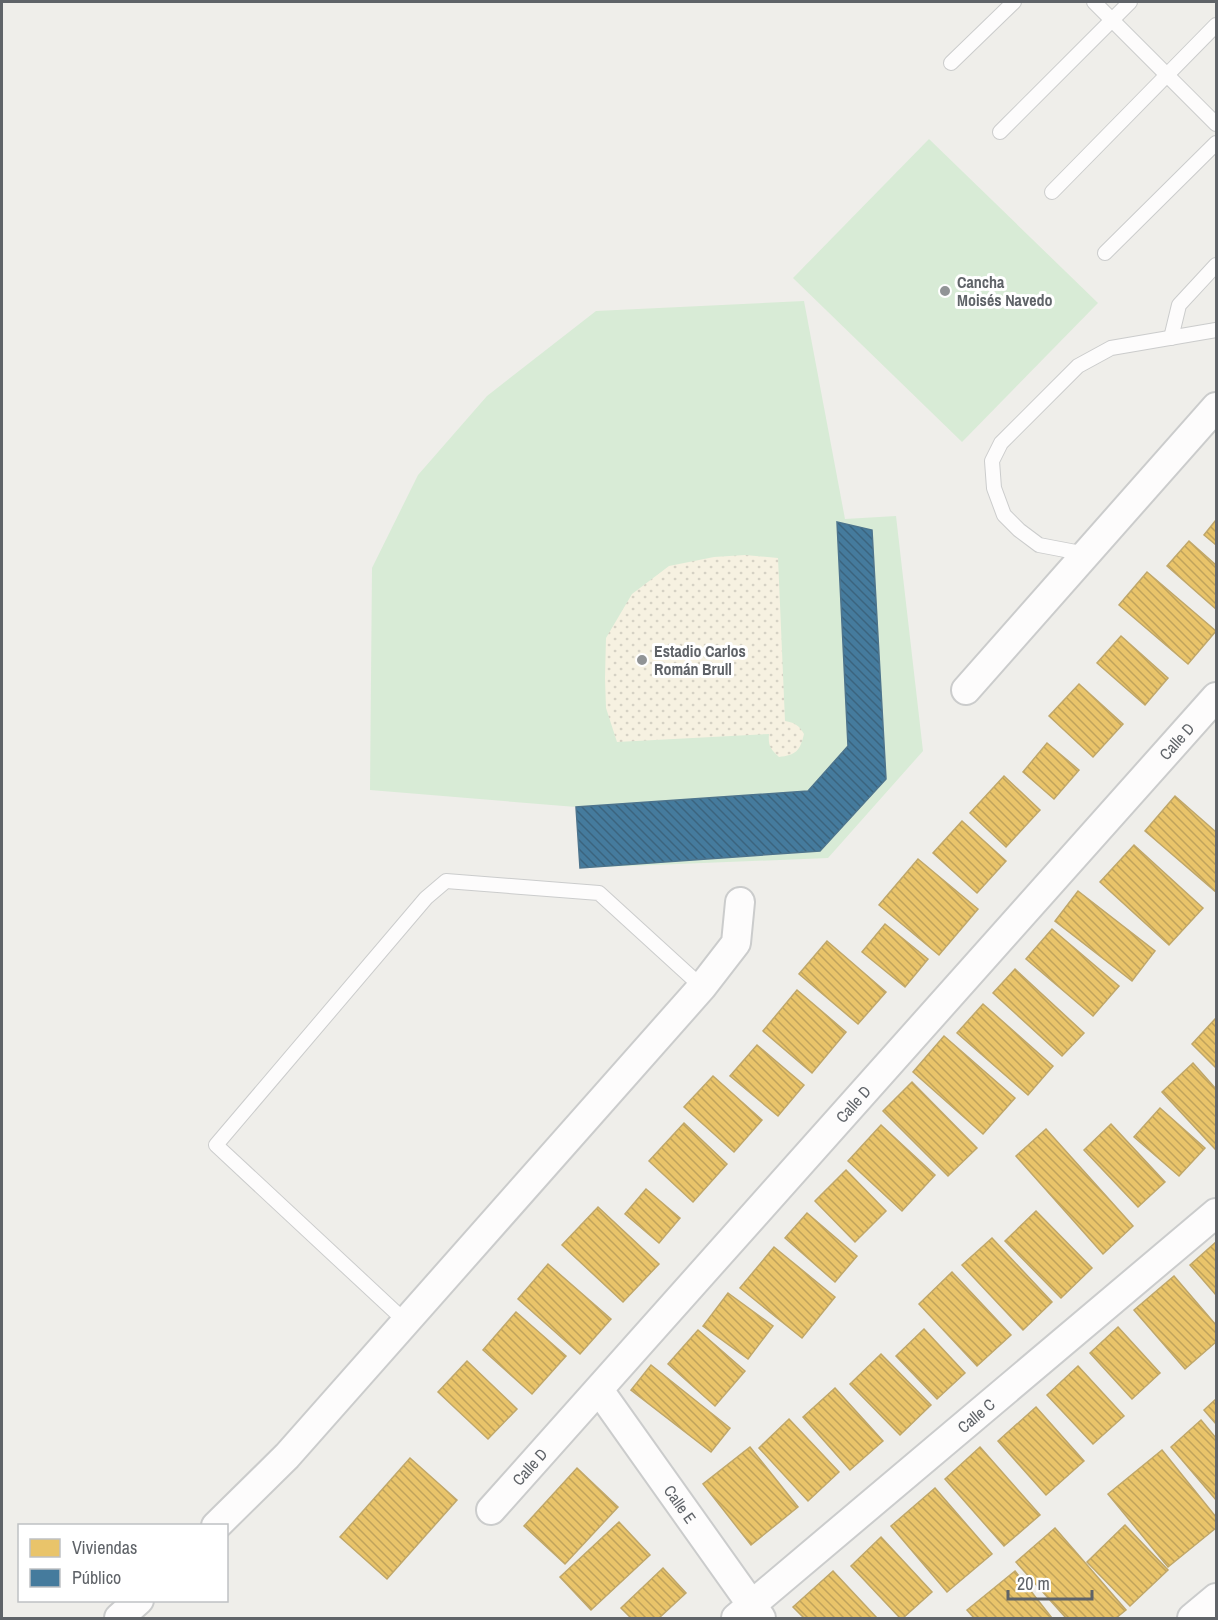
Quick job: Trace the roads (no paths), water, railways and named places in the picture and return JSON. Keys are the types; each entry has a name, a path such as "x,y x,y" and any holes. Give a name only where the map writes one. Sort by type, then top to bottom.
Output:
{"street":[{"path":"966,690 1216,407"},
{"name":"Calle D","path":"491,1510 1216,697"},
{"path":"218,1524 287,1456 702,987 736,944 740,902"},
{"name":"Calle C","path":"749,1614 1216,1213"},
{"name":"Calle E","path":"599,1390 749,1614"},
{"path":"1192,1618 1216,1598"},
{"path":"119,1618 137,1602"}],"lane":[{"path":"951,63 1014,2"},
{"path":"1094,2 1216,124"},
{"path":"1000,132 1130,2"},
{"path":"1052,192 1216,25"},
{"path":"1105,254 1216,143"},
{"path":"1171,338 1179,304 1216,265"},
{"path":"1086,555 1039,545 1004,515 994,488 992,461 1001,443 1078,366 1110,348 1216,330"},
{"path":"405,1321 216,1145 426,898 446,881 598,893 702,987"}],"place":[{"name":"Cancha Moisés Navedo","path":"945,291"},
{"name":"Estadio Carlos Román Brull","path":"642,660"}]}
